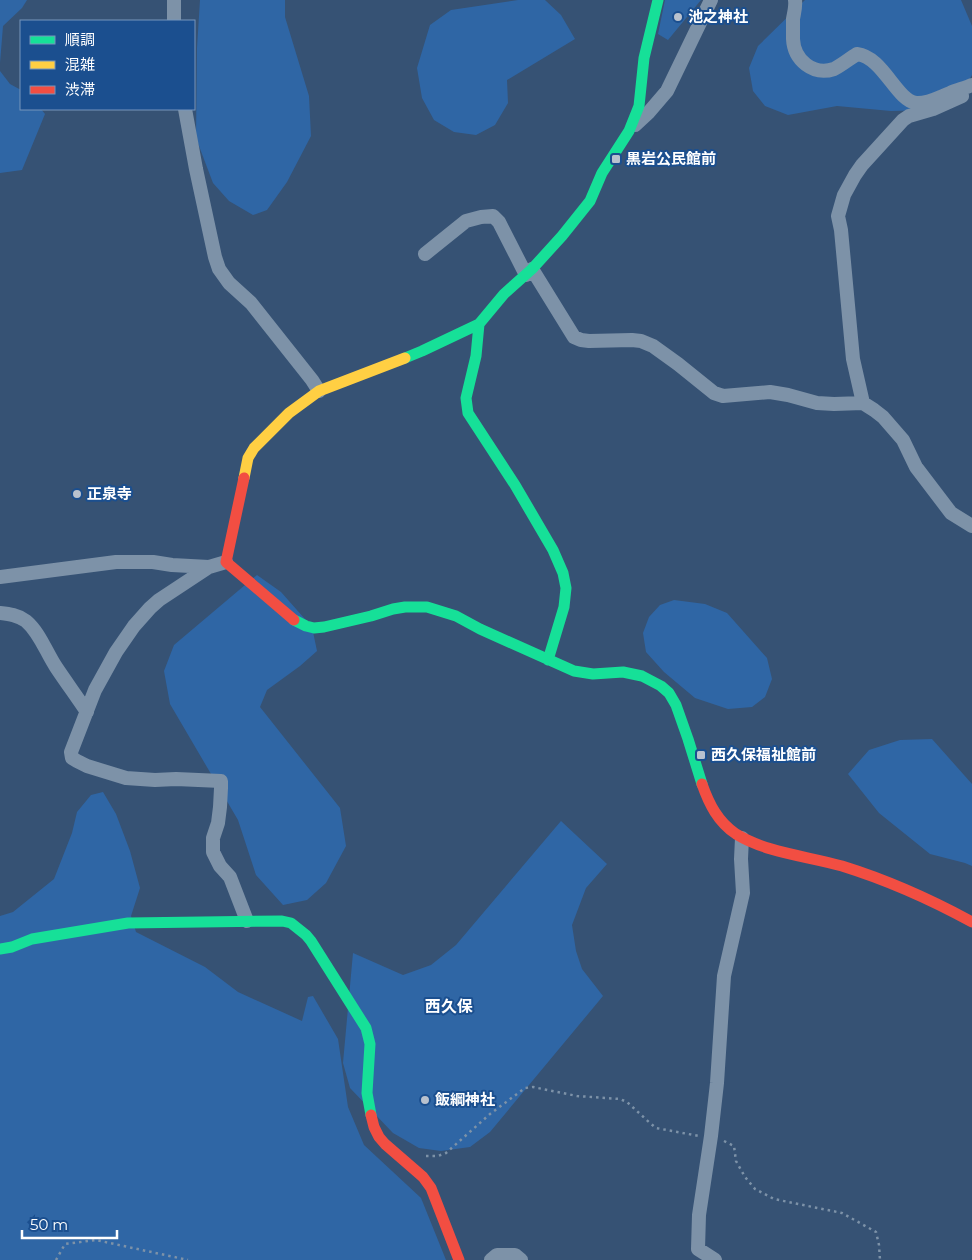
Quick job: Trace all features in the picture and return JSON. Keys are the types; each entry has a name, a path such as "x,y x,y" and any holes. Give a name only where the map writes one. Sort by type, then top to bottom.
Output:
{"street":[{"path":"174,0 174,20"},
{"path":"226,562 248,458 254,448 270,431 290,413 320,391 422,351 479,324 504,294 529,272 562,236 590,200 602,173 629,131 639,106 644,58 658,0"},
{"path":"629,131 649,112 666,91 711,0"},
{"path":"794,0 796,4 793,22 793,42 799,57 812,68 818,71 832,70 857,54 863,54 872,60 906,99 915,103 927,102 966,87"},
{"path":"863,403 853,358 841,230 838,216 844,195 862,165 903,120 962,96 966,87"},
{"path":"185,110 196,170 219,269 229,283 251,303 320,391"},
{"path":"426,254 466,221 493,216 499,222 529,272 574,336 581,340 589,341 641,341 653,346 714,393 723,396 770,392 817,402 834,404 863,403 883,417 903,440 916,467 951,513 972,526"},
{"path":"479,324 476,356 466,398 468,413 515,486 560,562 563,573 566,588 564,607 548,660"},
{"path":"0,577 116,562 153,562 209,567"},
{"path":"226,562 288,616 306,626 324,628 393,610 427,607 456,616 480,629 574,671 592,674 622,672 642,676 661,686 676,705 713,811 725,825 742,838 762,846 841,866 891,883 926,897 972,922"},
{"path":"226,562 209,567 159,600 134,626 116,652 95,690 71,752 72,758 87,766 126,778 140,780 221,781 220,807 218,823 213,838 213,852 220,866 230,877 247,921"},
{"path":"0,613 17,616 31,626 87,712"},
{"path":"715,1260 698,1249 699,1215 717,1083 724,976 743,893 742,838"},
{"path":"0,949 12,947 32,939 128,923 282,921 291,923 299,928 311,941 362,1020 369,1035 370,1054 367,1092 374,1126 379,1137 384,1145 420,1172 430,1186 459,1260"},
{"path":"491,1260 497,1255 514,1255 521,1260"}],"path":[{"path":"424,1156 438,1156 446,1153 490,1114 525,1088 533,1087 577,1096 620,1099 627,1102 656,1128 700,1136 711,1136 734,1146 736,1161 755,1189 774,1199 842,1214 871,1228 876,1232 880,1260"},
{"path":"56,1260 66,1244 96,1240 188,1260"}],"shaded area":[{"path":"0,0 27,0 22,8 3,26 0,63"},
{"path":"200,0 285,0 285,17 309,96 311,136 287,182 267,210 253,215 229,201 213,183 196,138 197,48"},
{"path":"518,0 545,0 561,15 575,39 507,80 508,103 495,125 476,135 454,132 434,120 422,98 417,68 430,25 451,10"},
{"path":"665,0 701,0 668,40 658,34"},
{"path":"805,0 961,0 972,26 972,75 955,104 929,110 891,111 837,106 788,115 765,106 753,91 749,68 758,46"},
{"path":"0,71 10,84 20,89 20,110 42,110 45,114 22,170 0,173"},
{"path":"257,575 281,592 312,627 317,651 267,690 260,707 340,808 346,846 326,883 307,900 283,905 256,875 238,820 170,704 164,671 174,645"},
{"path":"674,600 705,604 727,613 767,658 772,679 765,697 752,707 728,709 695,698 664,672 646,652 643,633 649,617 660,605"},
{"path":"932,739 972,784 972,866 930,854 879,813 848,774 869,750 900,740"},
{"path":"103,792 116,814 130,851 140,888 131,916 136,932 205,967 238,992 302,1021 308,997 313,996 338,1039 348,1107 364,1145 421,1198 446,1260 0,1260 0,916 13,912 54,879 72,833 77,812 91,795"},
{"path":"561,821 607,864 586,888 572,925 576,951 582,969 603,996 490,1132 470,1147 441,1151 419,1148 393,1133 350,1088 343,1063 353,953 403,975 431,965 456,945"}],"traffic: fast":[{"path":"405,358 479,324 504,294 532,269 562,236 590,201 602,173 629,131 639,106 644,58 658,0"},
{"path":"479,324 476,356 466,398 468,413 515,485 553,550 563,573 566,588 564,607 548,660"},
{"path":"294,620 314,628 371,616 393,609 427,607 456,616 480,629 574,671 593,674 623,672 642,676 661,686 669,693 676,705 702,784"},
{"path":"0,949 12,947 32,939 128,923 282,921 291,923 311,941 366,1028 370,1044 367,1093 371,1115"}],"traffic: slow":[{"path":"244,478 248,458 254,448 289,413 319,391 405,358"}],"traffic: jam":[{"path":"244,478 226,562 294,620"},
{"path":"702,784 719,818 736,834 761,846 842,866 875,877 924,898 972,922"},
{"path":"371,1115 379,1137 423,1177 431,1188 459,1260"}],"place":[{"name":"池之神社","path":"678,17"},
{"name":"黒岩公民館前","path":"616,159"},
{"name":"正泉寺","path":"77,494"},
{"name":"西久保福祉館前","path":"701,755"},
{"name":"飯綱神社","path":"425,1100"}],"district":[{"name":"西久保","path":"449,1006"}]}
